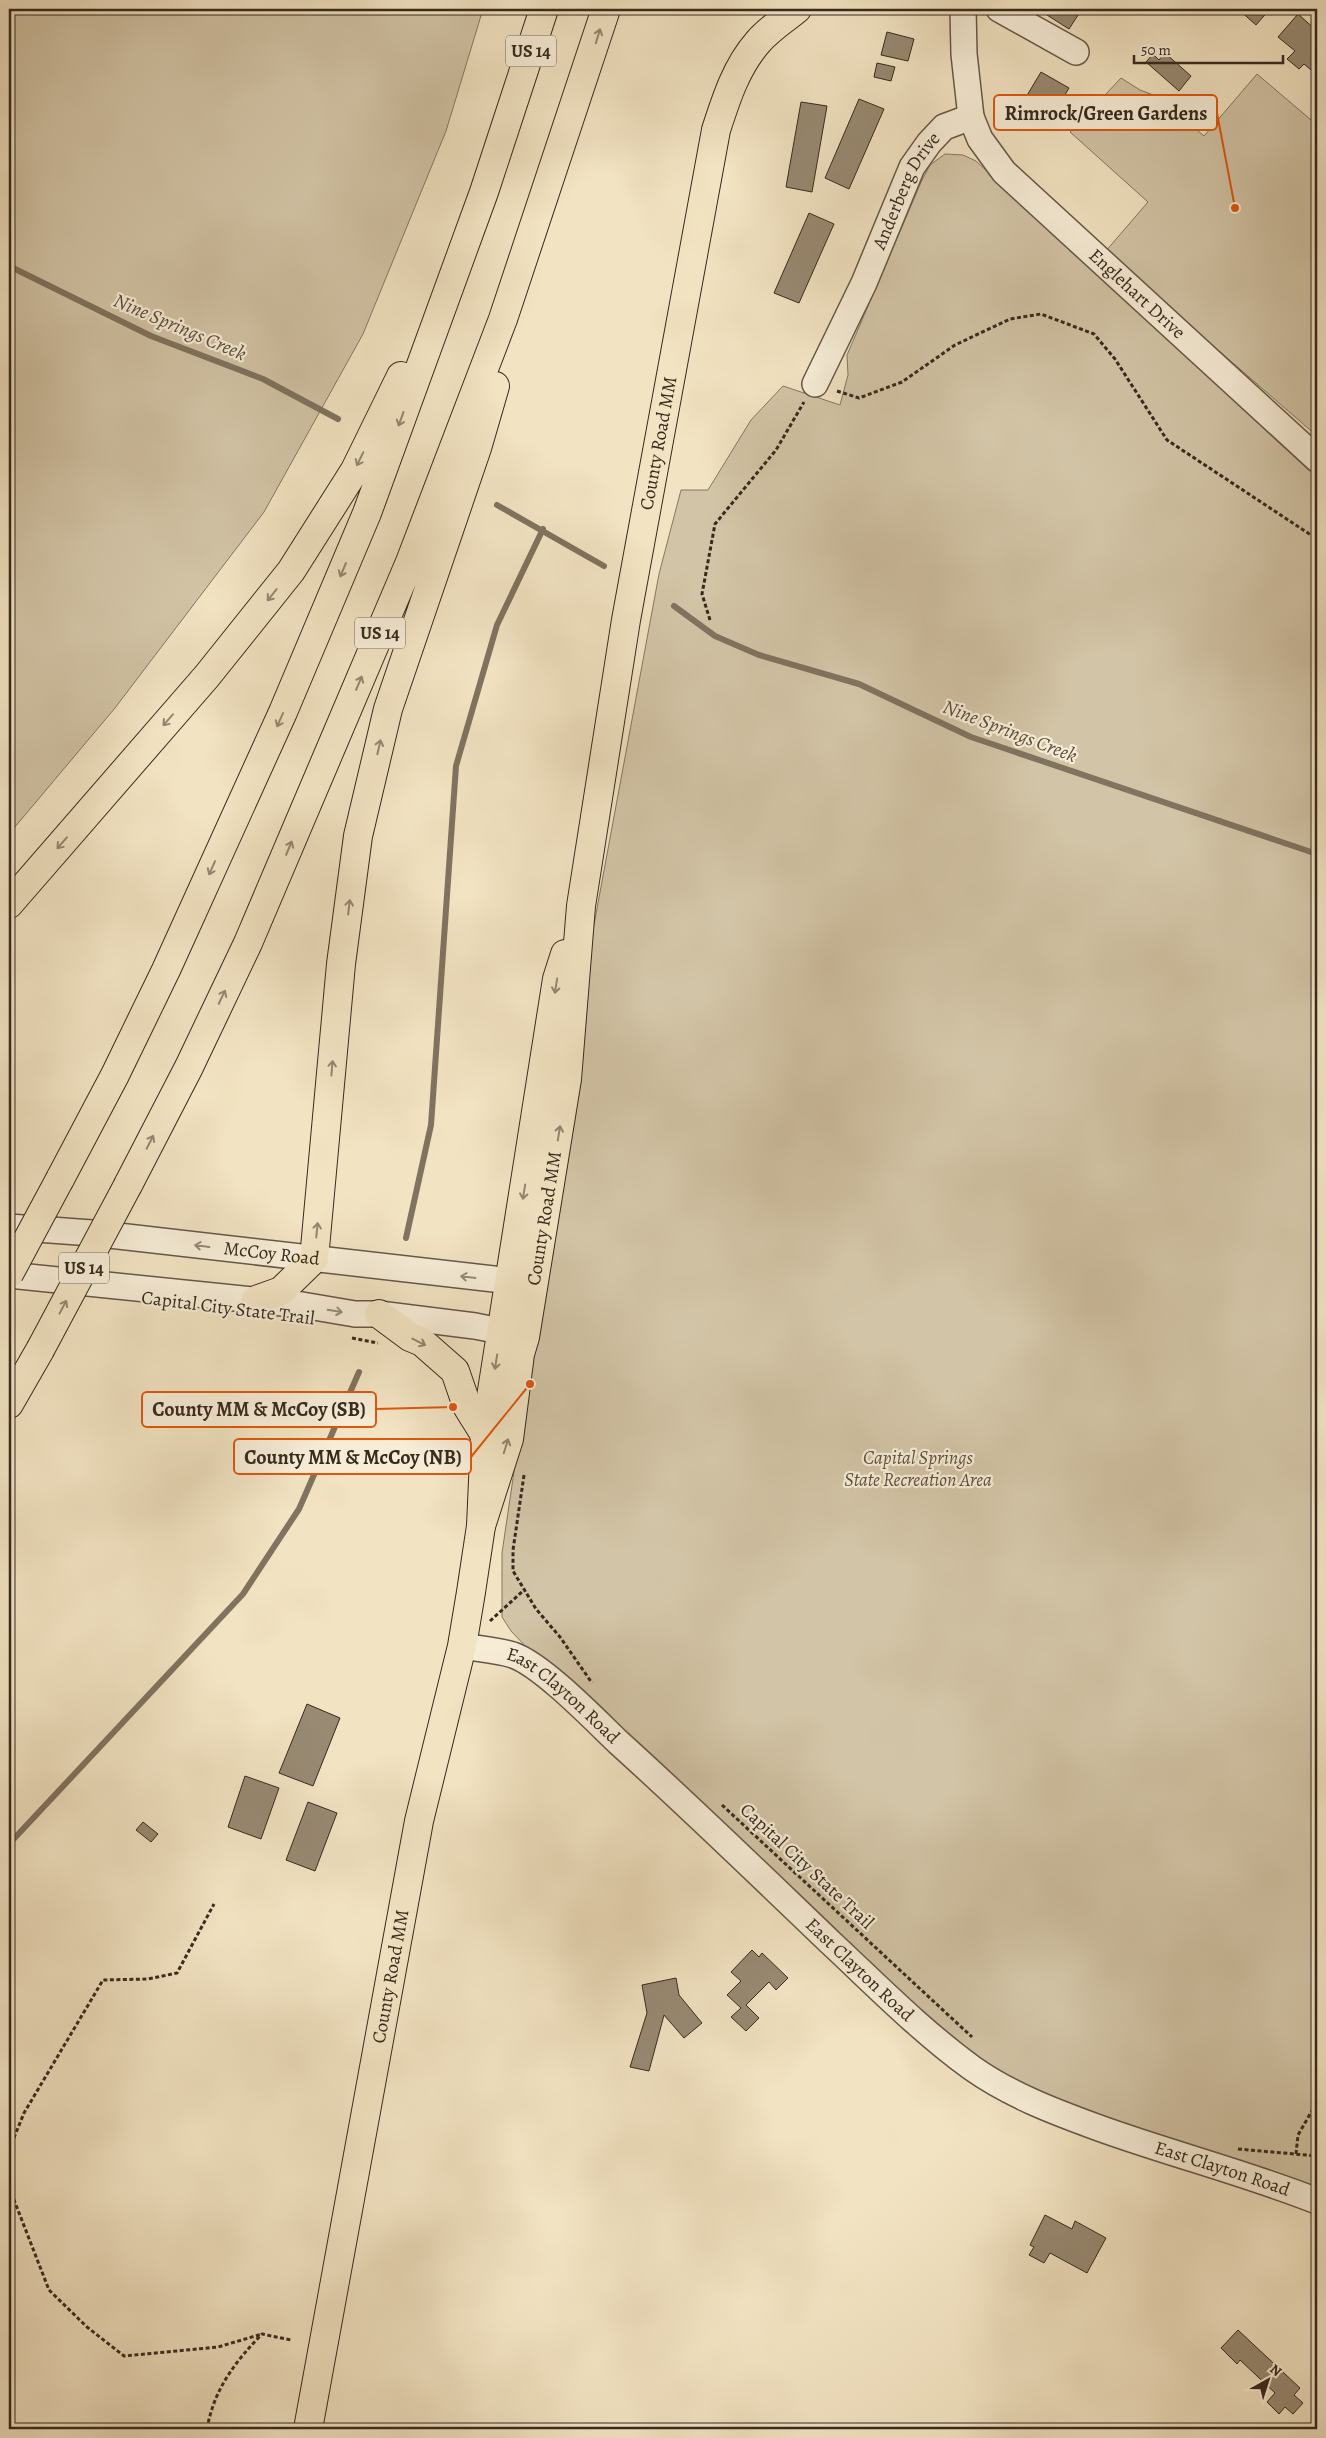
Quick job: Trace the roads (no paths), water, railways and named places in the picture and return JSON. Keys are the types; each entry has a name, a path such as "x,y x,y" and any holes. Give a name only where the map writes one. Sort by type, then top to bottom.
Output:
{"main road":[{"name":"US 14","path":"9,1274 115,1075 166,970 291,694 366,514 484,192 544,9"},
{"name":"US 14","path":"9,1404 128,1186 248,943 410,562 503,319 606,9"},
{"name":"County Road MM","path":"308,2429 419,1821 462,1646 481,1526 485,1435 513,1334 522,1282 557,978 581,906 626,620 716,130 730,88 741,66 758,42 797,9"},
{"path":"9,904 207,676 291,571 355,470 405,366 517,93"},
{"path":"256,1300 281,1291 314,1259 341,964 360,827 388,709 477,448 576,104"},
{"path":"379,1314 410,1338 422,1342 455,1371 467,1406 485,1435"},
{"name":"County Road MM","path":"481,1526 509,1439 520,1354 513,1334"}],"street":[{"path":"963,9 964,54 971,117"},
{"path":"1000,9 1076,52"},
{"name":"Anderberg Drive","path":"815,384 864,283 912,167 929,143 944,127 971,117"},
{"name":"Englehart Drive","path":"971,117 990,154 1010,178 1317,459"},
{"name":"McCoy Road","path":"9,1228 92,1234 522,1282"},
{"path":"9,1274 256,1300 355,1314 379,1314 513,1334"},
{"name":"East Clayton Road","path":"462,1646 514,1656 536,1669 558,1687 650,1770 869,1979 942,2045 972,2068 1004,2088 1056,2113 1133,2140 1264,2180 1317,2201"}],"waterway":[{"name":"Nine Springs Creek","path":"9,266 151,336 263,379 338,419"},
{"path":"497,505 604,566"},
{"path":"406,1238 431,1125 456,766 497,625 543,529"},
{"name":"Nine Springs Creek","path":"674,606 715,636 759,655 859,684 971,737 1317,854"},
{"path":"9,1844 243,1594 299,1509 359,1372"}],"place":[{"name":"Rimrock/Green Gardens","path":"1235,208"},
{"name":"County MM & McCoy (NB)","path":"530,1384"},
{"name":"County MM & McCoy (SB)","path":"453,1407"}],"park label":[{"name":"Capital Springs State Recreation Area","path":"918,1469"}]}
